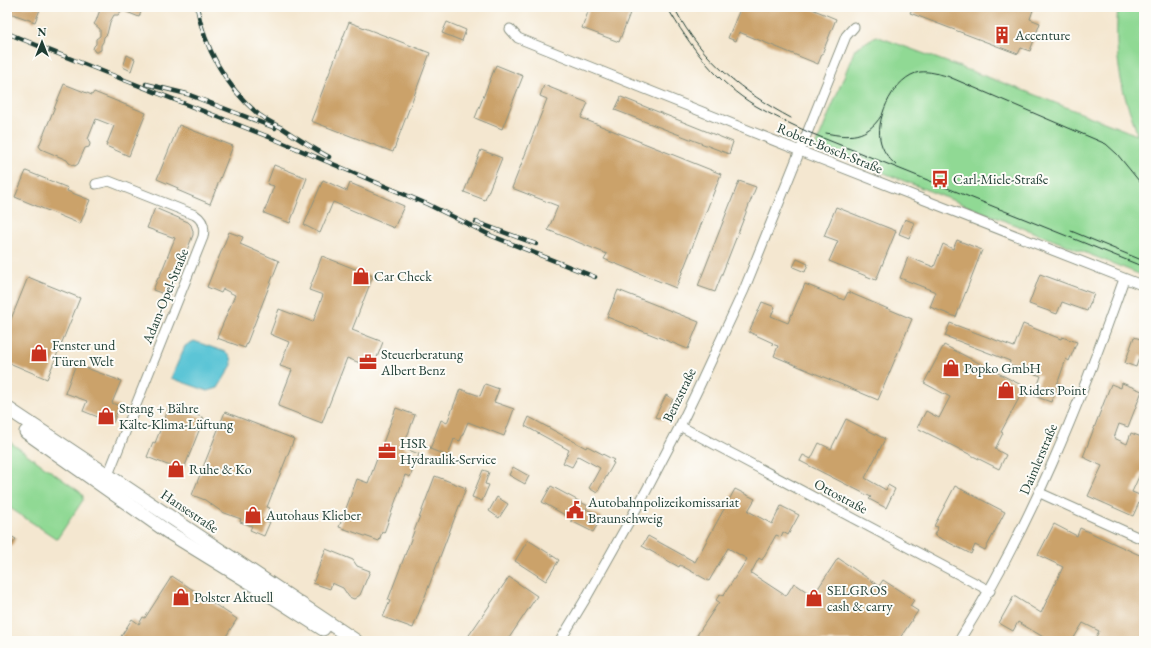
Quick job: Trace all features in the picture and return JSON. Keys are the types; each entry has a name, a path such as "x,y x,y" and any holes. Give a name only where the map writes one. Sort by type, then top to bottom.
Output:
{"main road":[{"name":"Hansestraße","path":"7,408 106,481 168,532 243,577 340,641"},
{"name":"Hansestraße","path":"7,418 356,641"}],"street":[{"path":"800,151 846,36 854,27"},
{"name":"Robert-Bosch-Straße","path":"510,29 518,38 1144,286"},
{"name":"Benzstraße","path":"560,641 609,559 680,426 744,290 800,151"},
{"name":"Adam-Opel-Straße","path":"96,184 109,181 195,215 203,223 204,229 203,237 106,481"},
{"name":"Daimlerstraße","path":"959,641 990,592 1040,493 1061,444 1124,279"},
{"name":"Ottostraße","path":"680,426 990,592"},
{"path":"1040,493 1144,540"}],"green space":[{"path":"1118,7 1144,7 1144,276 816,146 855,49 876,36 1025,91 1137,135 1123,89 1119,65 1117,42"},
{"path":"7,440 80,492 83,496 83,500 57,539 7,506"}],"water":[{"path":"194,341 225,352 231,357 232,365 218,388 208,391 171,378 185,346"}],"building":[{"path":"7,7 41,7 35,22 7,12"},
{"path":"101,7 143,7 139,17 122,10 118,15 114,15 101,45 101,50 95,52 93,49 96,44 96,39 100,36 100,29 94,24"},
{"path":"590,7 614,7 630,13 619,42 582,28"},
{"path":"741,7 807,7 836,19 818,64 739,32 736,41 728,38"},
{"name":"Accenture","path":"913,7 1026,7 1033,10 1030,19 1040,23 1030,51 1021,48 1018,54 910,13"},
{"path":"349,22 430,53 393,152 311,121"},
{"path":"447,22 466,30 462,41 442,33"},
{"path":"127,55 135,59 131,71 123,67"},
{"path":"496,65 523,76 502,129 475,118"},
{"path":"64,84 92,95 94,92 146,113 129,156 106,146 114,126 96,119 88,139 90,144 89,147 85,148 78,164 75,166 67,160 41,149 39,146"},
{"path":"544,85 588,103 581,118 721,174 676,288 604,259 607,254 548,230 558,206 512,188 547,99 540,96"},
{"path":"621,97 733,142 729,154 615,110"},
{"path":"179,125 233,146 210,204 177,190 178,188 157,179"},
{"path":"481,150 502,158 485,200 464,192"},
{"path":"274,165 307,178 290,223 264,213 274,186 267,184"},
{"path":"26,171 68,188 67,191 90,200 80,224 15,197"},
{"path":"323,180 347,191 350,183 404,206 394,228 333,202 320,233 304,225"},
{"path":"739,181 756,187 715,292 698,286"},
{"path":"836,207 896,231 876,280 829,261 838,241 824,236"},
{"path":"155,208 188,222 193,231 193,235 169,296 153,290 175,238 147,228"},
{"path":"905,219 915,223 909,238 899,234"},
{"path":"229,232 243,237 240,244 279,261 245,348 217,338 235,295 223,289 221,293 207,287"},
{"path":"957,240 982,250 956,317 930,307 936,292 900,278 908,257 934,267 943,244 953,249"},
{"path":"322,256 373,276 352,330 383,342 373,368 347,358 322,423 278,406 292,370 280,366 289,342 270,334 279,309 313,322 323,295 309,290"},
{"path":"797,259 808,264 805,272 793,267"},
{"path":"1040,274 1094,294 1087,311 1062,302 1057,314 1029,304"},
{"path":"28,277 80,298 47,379 7,362 7,329"},
{"path":"805,284 844,300 848,292 912,319 878,400 774,356 778,346 749,332 762,302 775,307 771,316 788,323"},
{"path":"618,290 699,322 688,349 607,317"},
{"path":"950,323 1014,347 1023,324 1061,339 1062,337 1077,342 1069,361 1066,359 1051,402 1034,396 1041,376 1009,365 1010,361 945,336"},
{"path":"1134,337 1144,340 1144,356 1140,355 1136,367 1125,363"},
{"path":"944,345 1025,387 1001,432 1003,433 995,449 1006,455 999,469 917,428 926,411 939,418 950,397 924,383"},
{"path":"76,364 121,381 112,403 119,406 113,423 83,411 87,401 65,393"},
{"path":"1122,383 1142,391 1128,427 1119,424 1114,438 1127,444 1131,433 1144,438 1144,473 1141,472 1132,492 1142,496 1133,516 1088,496 1102,466 1083,457 1111,384 1121,388"},
{"path":"485,384 499,389 494,402 514,409 504,436 468,422 460,441 454,439 448,456 430,449 441,420 447,423 460,389 480,396"},
{"path":"666,395 673,399 663,420 655,417"},
{"path":"170,405 181,409 182,407 190,410 189,412 204,418 181,476 168,470 170,466 147,457 153,442 155,443"},
{"path":"396,408 415,415 403,448 419,454 410,477 405,475 384,533 382,532 379,541 339,527 357,479 368,483"},
{"path":"225,412 294,439 267,507 270,508 265,521 270,522 264,536 250,530 252,526 240,522 241,519 222,512 205,500 192,495"},
{"path":"529,417 586,448 587,446 614,460 612,462 614,463 597,493 589,488 600,468 578,456 572,467 563,463 569,450 525,426"},
{"path":"846,419 885,439 865,478 886,490 888,485 895,489 886,508 869,499 871,497 800,461 803,455 811,459 819,443 831,449"},
{"path":"513,467 529,476 525,484 509,475"},
{"path":"483,470 489,472 485,484 489,485 482,501 472,497"},
{"path":"435,476 466,488 413,628 383,617"},
{"path":"551,486 588,506 586,509 602,517 593,532 571,521 572,519 542,502"},
{"path":"955,486 1005,512 985,550 975,545 971,554 934,535 938,527 934,526"},
{"name":"SELGROS cash & carry","path":"735,489 755,499 748,511 772,524 781,506 799,515 788,535 783,532 781,537 776,535 762,560 759,558 751,573 786,596 794,583 813,596 838,558 879,586 883,580 914,600 910,606 918,611 898,641 693,641 719,602 716,600 720,594 723,596 747,559 728,548 709,581 680,565 679,567 642,546 648,536 695,562"},
{"path":"497,497 508,504 499,518 489,511"},
{"path":"1054,524 1077,536 1080,528 1144,557 1144,641 1104,641 1096,637 1099,631 1083,623 1072,641 1050,641 1018,622 1013,631 999,623 1014,596 1041,613 1063,567 1038,555"},
{"path":"7,534 16,539 7,552"},
{"path":"528,540 559,560 546,581 515,561"},
{"path":"326,549 353,560 357,566 370,571 360,595 354,599 349,597 343,588 332,583 330,589 313,583"},
{"name":"Polster Aktuell","path":"172,576 237,619 223,641 118,641 132,619 139,624 143,617 145,618"},
{"path":"509,577 537,596 507,641 465,641"}],"tram line":[{"path":"667,7 685,36 717,75 742,97 762,110 808,132 1144,267"},
{"path":"676,11 698,44 725,73 757,97 791,118"},
{"path":"896,165 886,154 880,139 881,119 884,109 895,89 903,81 911,75 920,72 927,72 947,76 1106,144 1117,154 1144,187"},
{"path":"826,133 842,136 857,135 870,129 881,116"},
{"path":"1071,231 1144,261"}],"railway":[{"path":"197,7 200,22 211,51 226,79 236,92 258,114 329,157"},
{"path":"7,33 274,139 427,204 492,236 595,277"},
{"path":"146,84 187,94 275,128"},
{"path":"476,222 536,244"}],"place":[{"name":"Accenture","path":"1002,35"},
{"name":"Carl-Miele-Straße","path":"940,179"},
{"name":"Car Check","path":"361,276"},
{"name":"Fenster und Türen Welt","path":"39,353"},
{"name":"Steuerberatung Albert Benz","path":"368,362"},
{"name":"Popko GmbH","path":"951,368"},
{"name":"Riders Point","path":"1006,390"},
{"name":"Strang + Bähre Kälte-Klima-Lüftung","path":"106,416"},
{"name":"HSR Hydraulik-Service","path":"387,451"},
{"name":"Ruhe & Ko","path":"176,469"},
{"name":"Autobahnpolizeikomissariat Braunschweig","path":"575,510"},
{"name":"Autohaus Klieber","path":"253,515"},
{"name":"Polster Aktuell","path":"181,597"},
{"name":"SELGROS cash & carry","path":"814,598"}]}
